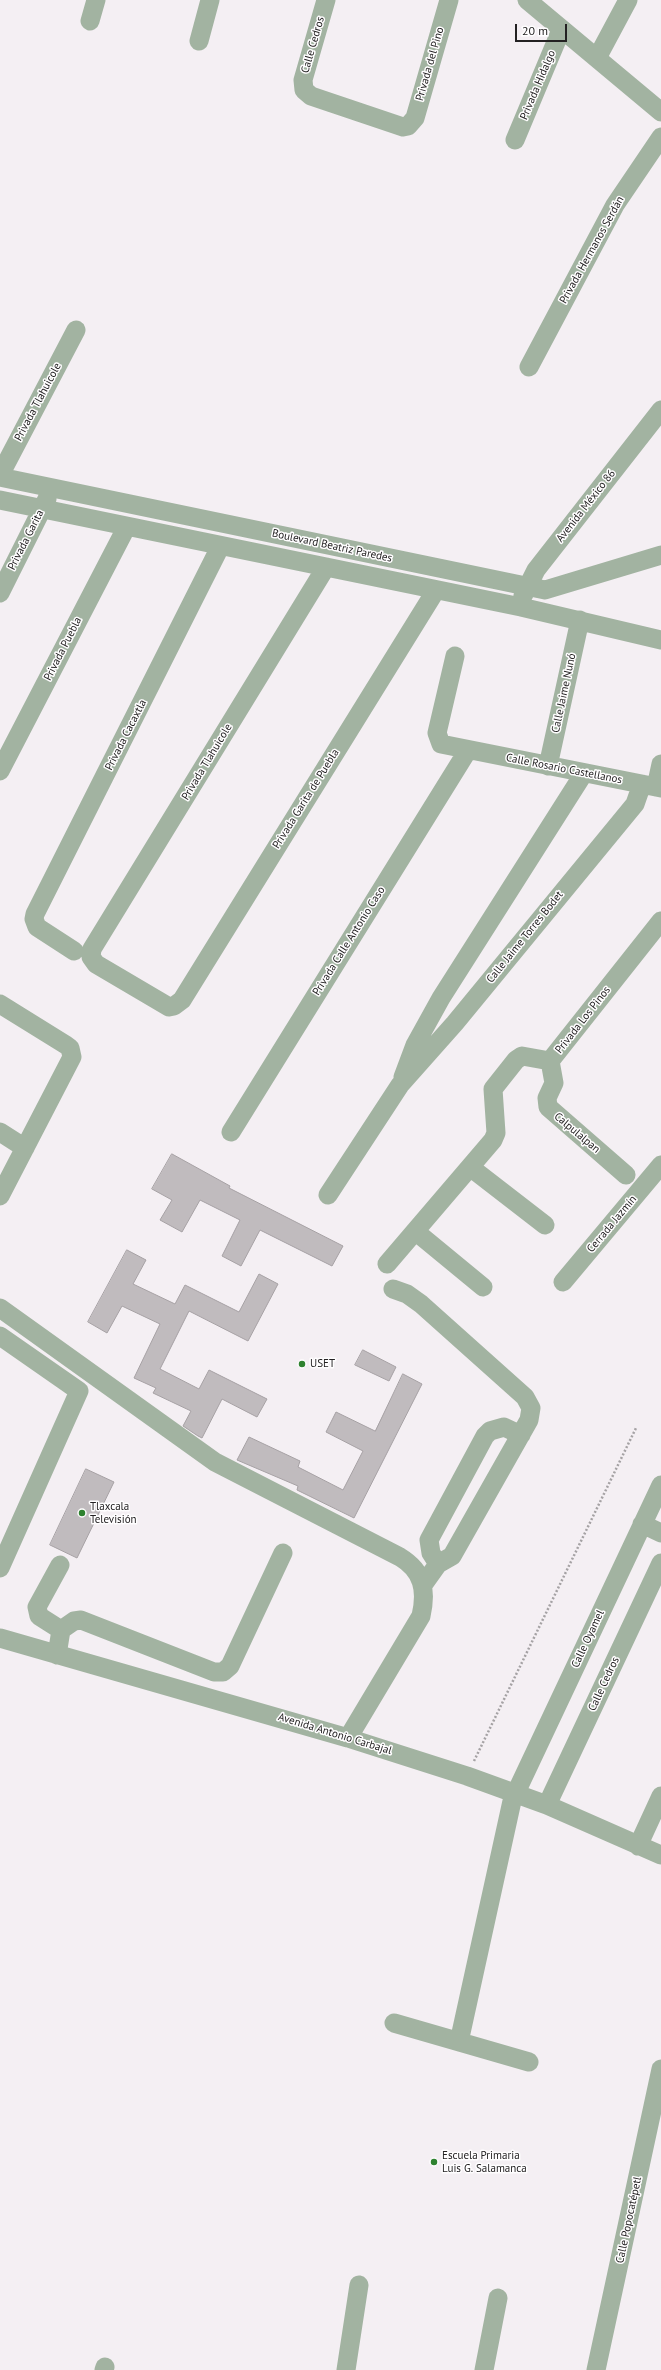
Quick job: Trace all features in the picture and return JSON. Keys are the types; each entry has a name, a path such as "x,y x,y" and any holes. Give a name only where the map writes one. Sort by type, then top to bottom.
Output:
{"street":[{"path":"90,21 96,0"},
{"path":"199,41 210,0"},
{"name":"Calle Cedros","path":"326,0 303,80 304,90 311,96 398,126 408,126"},
{"name":"Privada del Pino","path":"408,126 415,118 449,0"},
{"path":"527,0 561,30 661,112"},
{"path":"597,58 628,0"},
{"name":"Privada Hidalgo","path":"514,140 561,30"},
{"name":"Privada Hermanos Serdán","path":"529,367 615,205 661,137"},
{"name":"Privada Tlahuicole","path":"0,476 76,330"},
{"name":"Avenida México 86","path":"521,607 527,586 536,570 661,410"},
{"name":"Boulevard Beatriz Paredes","path":"0,476 545,590 661,555"},
{"name":"Privada Garita","path":"0,593 42,511 52,488"},
{"name":"Boulevard Beatriz Paredes","path":"0,500 42,511 521,607 661,640"},
{"name":"Privada Puebla","path":"0,771 126,528"},
{"name":"Privada Cacaxtla","path":"82,954 40,931 34,923 35,914 220,547"},
{"name":"Privada Tlahuicole","path":"82,954 92,949 326,567"},
{"name":"Privada Garita de Puebla","path":"82,954 164,1005 174,1006 182,1000 436,590"},
{"name":"Calle Jaime Nunó","path":"548,766 580,620"},
{"name":"Calle Rosario Castellanos","path":"455,656 437,737 445,746 653,786"},
{"name":"Privada Calle Antonio Caso","path":"231,1132 468,750"},
{"name":"Calle Jaime Torres Bodet","path":"328,1195 400,1085 454,1023 635,804 653,786 661,764"},
{"name":"Calle Jaime Torres Bodet","path":"400,1085 405,1067 415,1045 441,998 584,773"},
{"name":"Privada Los Pinos","path":"387,1264 495,1136 493,1094 495,1084 516,1060 522,1056 550,1061 661,921"},
{"path":"0,1004 66,1045 72,1053 71,1062 0,1196"},
{"name":"Calpulalpan","path":"550,1061 554,1083 547,1098 548,1107 626,1174"},
{"path":"0,1132 25,1148"},
{"name":"Cerrada Jazmín","path":"563,1282 661,1165"},
{"path":"470,1167 545,1225"},
{"path":"415,1231 483,1287"},
{"path":"393,1289 407,1294 421,1304 525,1397 531,1408 531,1415 521,1435 452,1556 438,1564 423,1585"},
{"path":"0,1308 201,1453 400,1557 415,1569 423,1585 424,1603 421,1616 348,1738"},
{"path":"0,1336 79,1391 0,1568"},
{"path":"438,1564 431,1553 429,1540 485,1436 496,1428 504,1427 521,1435"},
{"name":"Calle Oyamel","path":"459,2042 509,1808 661,1485"},
{"path":"642,1524 661,1533"},
{"path":"57,1655 61,1630 74,1621 84,1621 214,1672 223,1672 230,1666 283,1554"},
{"name":"Calle Cedros","path":"547,1805 661,1563"},
{"path":"60,1565 37,1607 39,1616 61,1630"},
{"name":"Avenida Antonio Carbajal","path":"0,1638 57,1655 154,1680 348,1738 466,1776 547,1805 661,1855"},
{"path":"638,1846 661,1796"},
{"path":"394,2024 529,2062"},
{"name":"Calle Popocatépetl","path":"596,2370 661,2069"},
{"path":"346,2370 359,2285"},
{"path":"484,2370 498,2298"}],"path":[{"path":"466,1776 636,1428"}],"building":[{"path":"172,1154 230,1186 229,1188 343,1246 332,1266 260,1230 241,1266 222,1256 240,1220 200,1200 182,1232 160,1220 172,1200 152,1189"},
{"path":"127,1250 146,1260 133,1284 175,1304 185,1285 239,1312 259,1274 278,1284 248,1341 189,1311 160,1369 199,1389 209,1370 267,1399 257,1417 222,1399 202,1438 198,1436 183,1426 191,1411 153,1393 156,1388 134,1378 160,1324 122,1306 107,1333 88,1322"},
{"path":"363,1350 396,1367 389,1381 355,1365"},
{"path":"403,1374 422,1384 354,1518 297,1490 298,1486 237,1460 249,1437 300,1461 298,1467 343,1490 363,1451 326,1432 336,1412 375,1431"},
{"name":"Tlaxcala Televisión","path":"86,1469 114,1482 77,1558 50,1545"}],"place":[{"name":"USET","path":"302,1364"},
{"name":"Tlaxcala Televisión","path":"82,1513"},
{"name":"Escuela Primaria Luis G. Salamanca","path":"434,2162"}]}
